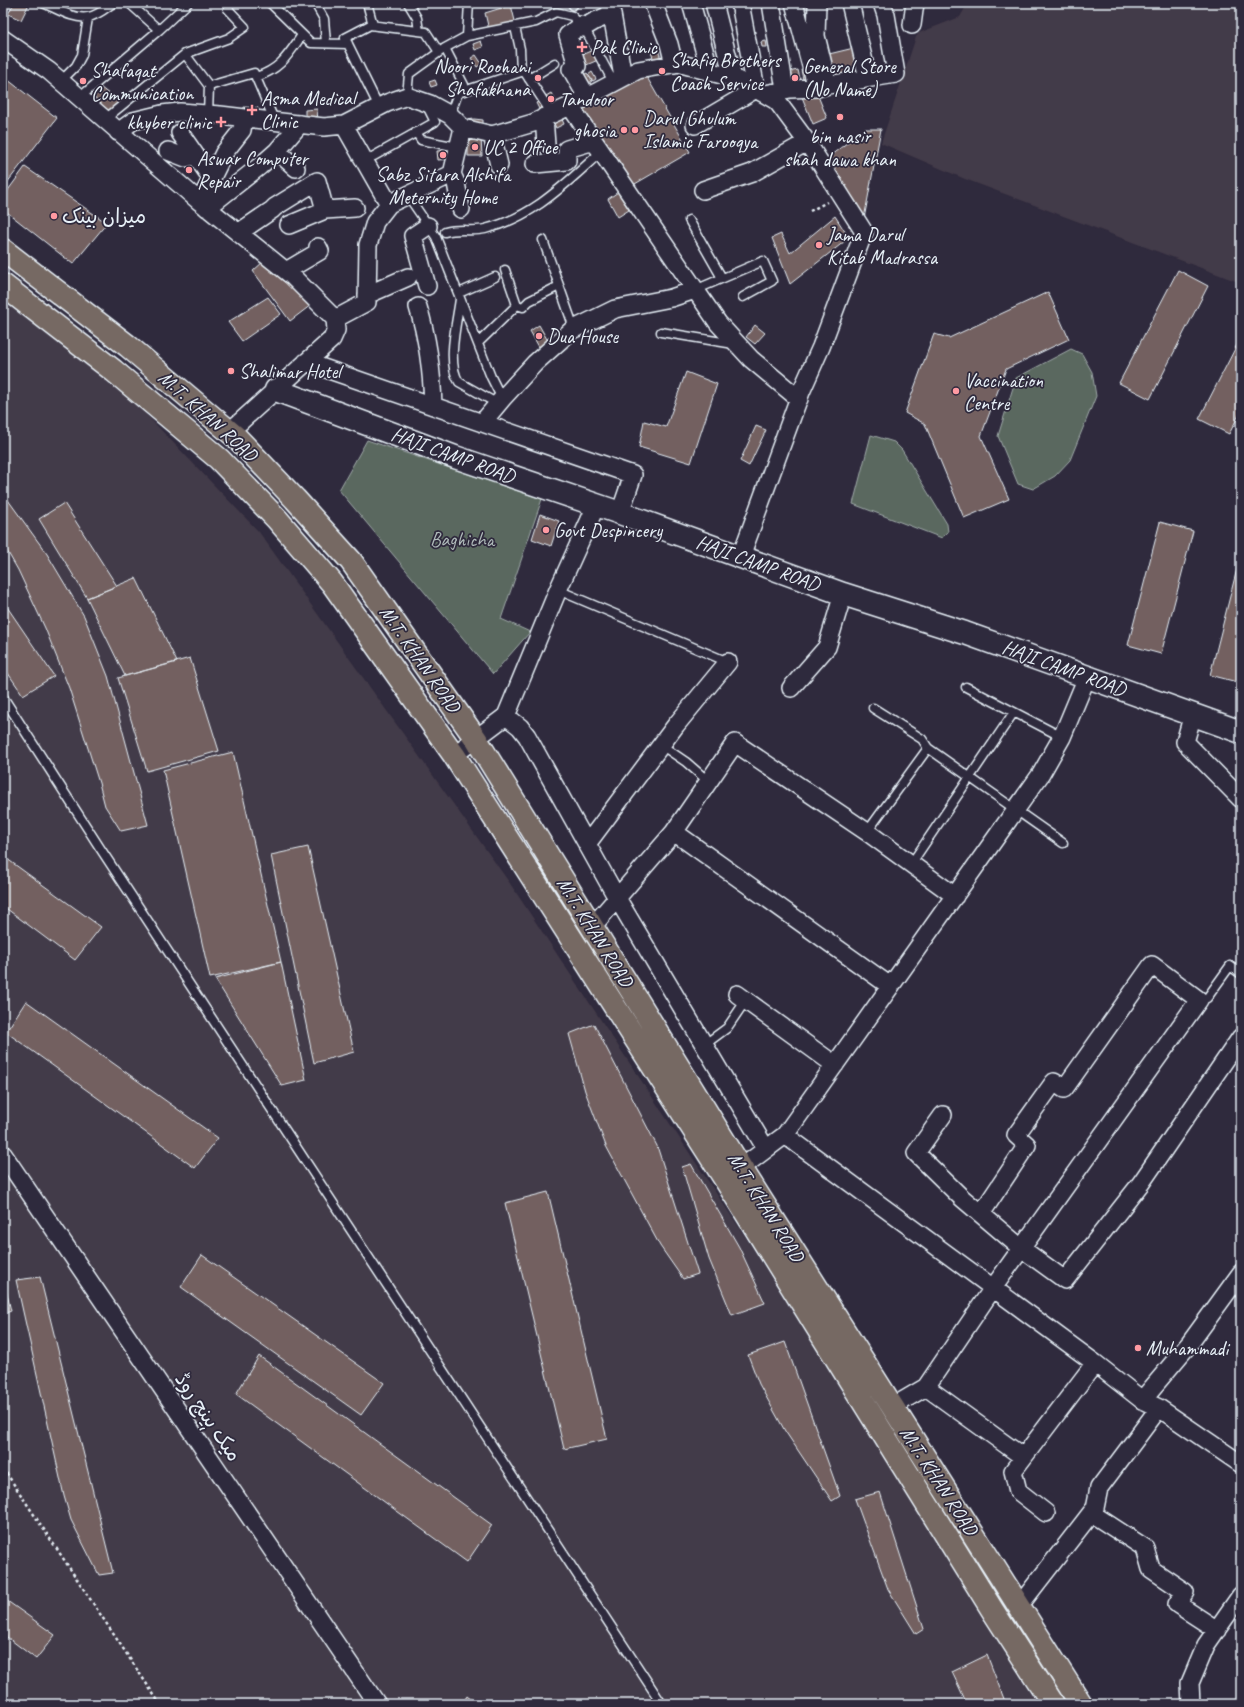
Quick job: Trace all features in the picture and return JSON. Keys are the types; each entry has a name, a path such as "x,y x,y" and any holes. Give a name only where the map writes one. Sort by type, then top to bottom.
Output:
{"highway":[{"name":"M.T. KHAN ROAD","path":"3,250 128,346 230,432 295,499 350,561 476,739 741,1168 1081,1704"},
{"name":"M.T. KHAN ROAD","path":"3,285 114,371 219,459 277,519 332,583 454,755 725,1179 988,1604 1052,1704"}],"street":[{"path":"653,3 669,44 674,64"},
{"path":"691,3 710,72"},
{"path":"714,3 732,78"},
{"path":"740,3 760,92"},
{"path":"771,3 785,90"},
{"path":"794,3 823,86"},
{"path":"817,3 816,36 823,86"},
{"path":"850,3 868,78"},
{"path":"695,125 760,92 823,86 896,74 886,15 882,3"},
{"path":"912,25 915,3"},
{"path":"611,9 617,80"},
{"path":"587,97 571,69 577,66 568,35 582,26 595,21 611,9"},
{"path":"3,39 49,71 204,205 286,271 335,319 336,330 332,339 230,432"},
{"path":"118,132 133,121 162,114 180,112 324,127 344,125 379,107 407,96 426,103 450,115 463,128 492,136 533,123 570,106 638,70 678,63 732,78 775,100 807,142 864,232 821,347 799,399 741,556"},
{"path":"570,106 718,323 752,359 799,399"},
{"path":"546,145 548,115"},
{"path":"204,205 212,179 224,153 242,130 244,118"},
{"path":"204,205 277,151 300,124"},
{"path":"344,125 389,204"},
{"path":"461,209 456,183 452,174 463,128"},
{"path":"180,133 212,179"},
{"path":"492,136 499,165"},
{"path":"703,190 752,173 807,142"},
{"path":"535,164 566,161 567,149 598,146"},
{"path":"168,151 186,158 195,155"},
{"path":"277,151 296,168"},
{"path":"335,319 367,302 368,245 375,222 389,204 452,174"},
{"path":"238,232 316,181 325,210"},
{"path":"289,225 325,210 355,208"},
{"path":"428,226 413,236 428,286"},
{"path":"286,271 320,251 318,247"},
{"path":"367,295 408,277"},
{"path":"482,423 535,363 574,328 615,309 671,298 695,290"},
{"path":"418,307 424,327 432,383 433,406"},
{"path":"306,362 634,475 620,513"},
{"name":"HAJI CAMP ROAD","path":"276,390 455,457 620,513 843,594 965,633 1241,732"},
{"path":"454,755 506,716 558,590 596,506"},
{"path":"791,688 827,647 843,594"},
{"path":"587,844 661,745 728,662"},
{"path":"741,1168 785,1135 1015,811 1041,774 1062,737 1087,677"},
{"path":"1193,714 1185,742 1241,799"},
{"path":"506,716 520,727 527,736 617,898 766,1149"},
{"path":"592,926 674,832 735,743 867,832 954,896"},
{"path":"674,832 890,986"},
{"path":"892,1407 926,1387 992,1288 1199,1000 1152,965 1064,1089 1054,1082 1016,1135 1027,1145 981,1214"},
{"path":"742,997 835,1065"},
{"path":"943,1115 916,1153 962,1198 1021,1248 1065,1280 1141,1183 1241,1037"},
{"path":"785,1135 1095,1363 1142,1400 1159,1408 1241,1464"},
{"name":"میک ہینچ روڈ","path":"3,1154 377,1704"},
{"path":"1142,1400 1190,1343 1241,1273"},
{"path":"1046,1513 1018,1491 1013,1471 1095,1363"},
{"path":"926,1387 1023,1457"},
{"path":"1019,1606 1095,1508 1099,1488 1159,1408"},
{"path":"1091,1513 1145,1548 1151,1569 1185,1592 1177,1604 1217,1630"},
{"path":"1191,1704 1190,1683 1206,1646 1241,1595"}],"lane":[{"path":"43,3 75,16 88,18"},
{"path":"61,82 76,66 82,54 88,18 103,6 113,3"},
{"path":"129,3 159,30"},
{"path":"79,98 159,30 188,3"},
{"path":"270,3 311,43 348,44"},
{"path":"315,3 324,19 326,44"},
{"path":"367,3 373,26"},
{"path":"408,3 417,18 419,31"},
{"path":"467,36 469,3"},
{"path":"104,120 185,54 229,38 245,27 228,8"},
{"path":"407,96 409,74 442,50 467,36 536,22 556,12 572,16 582,26 611,78 617,80"},
{"path":"379,107 346,38 370,25 426,32 442,50 464,85 458,93 450,115"},
{"path":"515,27 520,49 521,72"},
{"path":"256,77 266,73 285,61 302,35"},
{"path":"185,54 209,86 208,114"},
{"path":"529,78 554,63"},
{"path":"458,93 524,71 548,115"},
{"path":"209,86 254,73 276,122"},
{"path":"374,156 435,122 426,103"},
{"path":"416,132 421,140 458,147"},
{"path":"445,232 456,229 469,231 484,229 507,222 530,212 547,200 598,146"},
{"path":"408,196 436,237 460,295 500,401"},
{"path":"689,220 722,278"},
{"path":"543,240 574,328"},
{"path":"695,290 763,261 772,281 743,297"},
{"path":"505,270 518,306"},
{"path":"460,295 495,277"},
{"path":"478,343 518,306 523,307 529,300 559,286"},
{"path":"460,295 454,344 453,369 455,376 459,382 500,401"},
{"path":"661,332 738,345"},
{"path":"558,590 728,662"},
{"path":"966,687 1062,737"},
{"path":"3,697 662,1704"},
{"path":"873,708 922,739 928,748 1015,811 1063,843"},
{"path":"911,864 1014,712"},
{"path":"661,745 686,762 708,782"},
{"path":"867,832 928,748"},
{"path":"1199,1000 1207,998 1230,966 1241,974"},
{"path":"704,1045 726,1028 742,997"}],"path":[{"path":"3,1468 160,1704"}],"shaded area":[{"path":"968,3 1241,3 1241,283 965,179 881,143 916,37 919,33 960,17"},
{"path":"3,284 67,332 259,532 509,882 754,1250 1038,1704 3,1704"}],"green space":[{"path":"1071,349 1082,354 1092,372 1096,396 1070,460 1055,476 1033,489 1018,484 998,436 1016,378"},
{"path":"871,435 894,442 902,450 947,524 948,532 942,538 853,504"},
{"name":"Baghicha","path":"367,440 542,499 501,619 530,632 493,674 339,490"}],"building":[{"path":"14,3 29,4 21,20 8,14"},
{"path":"511,5 515,21 489,30 485,13"},
{"path":"481,41 483,47 475,50 473,44"},
{"path":"766,41 767,47 762,47 761,42"},
{"path":"657,46 661,59 654,61 650,49"},
{"path":"858,47 863,74 834,79 829,54"},
{"path":"593,50 598,60 584,66 579,56"},
{"path":"476,55 482,64 477,67 471,58"},
{"path":"809,68 812,82 804,84 801,70"},
{"name":"General Store (No Name)","path":"798,70 801,83 791,85 788,72"},
{"path":"592,72 596,79 593,81 588,75"},
{"path":"587,73 592,81 583,87 578,78"},
{"name":"Darul Ghulum Islamic Farooqya","path":"645,74 690,152 628,188 578,109"},
{"path":"3,76 57,118 3,188"},
{"path":"435,80 437,85 431,87 429,82"},
{"path":"100,87 119,102 105,116 88,100"},
{"path":"816,91 827,118 813,124 802,97"},
{"name":"Tandoor","path":"551,93 556,101 550,104 546,96"},
{"path":"540,101 545,108 540,111 536,103"},
{"name":"Asma Medical Clinic","path":"244,107 258,108 257,117 243,116"},
{"path":"317,109 318,122 305,122 305,110"},
{"path":"561,117 564,124 556,128 553,121"},
{"path":"467,120 483,120 483,132 464,127"},
{"path":"865,129 881,129 863,224 822,162"},
{"name":"UC 2 Office","path":"481,137 482,156 468,156 468,138"},
{"name":"Sabz Sitara Alshifa Meternity Home","path":"449,150 450,159 438,160 437,151"},
{"name":"میزان بینک","path":"25,167 107,223 73,264 3,209 3,197"},
{"path":"618,192 629,210 618,217 608,199"},
{"name":"Jama Darul Kitab Madrassa","path":"835,216 849,238 790,284 772,238 781,234 790,253"},
{"path":"264,261 311,305 290,321 253,271"},
{"path":"1178,270 1208,286 1150,399 1119,383"},
{"name":"Vaccination Centre","path":"1048,292 1069,339 1006,369 981,436 1009,499 964,518 925,424 905,413 934,334 949,338"},
{"path":"268,297 281,314 242,341 228,322"},
{"name":"Dua House","path":"539,325 548,341 539,347 530,331"},
{"path":"755,325 765,333 755,344 746,337"},
{"path":"1241,337 1241,411 1229,434 1199,419"},
{"path":"686,372 717,384 691,463 639,447 644,421 666,427"},
{"path":"756,426 766,430 749,466 740,461"},
{"path":"3,493 47,554 84,616 108,676 148,825 121,831 105,806 69,688 45,628 18,570 3,544"},
{"path":"64,503 117,586 87,598 39,519"},
{"name":"Govt Despincery","path":"540,514 559,521 551,546 532,539"},
{"path":"1160,522 1193,531 1161,654 1128,645"},
{"path":"1241,553 1241,683 1210,675"},
{"path":"136,578 177,662 125,676 87,598"},
{"path":"3,601 54,676 23,695 3,666"},
{"path":"190,658 219,751 147,771 118,678"},
{"path":"233,752 281,962 210,978 163,770"},
{"path":"308,847 354,1052 314,1063 271,855"},
{"path":"3,856 101,927 75,960 3,906"},
{"path":"281,962 306,1080 282,1086 215,979"},
{"path":"26,1001 218,1138 195,1168 6,1032"},
{"path":"594,1024 657,1146 698,1274 683,1279 660,1246 606,1146 585,1091 569,1034"},
{"path":"691,1164 739,1247 765,1303 732,1315 709,1259 682,1167"},
{"path":"548,1192 607,1439 564,1449 505,1203"},
{"path":"202,1255 384,1383 361,1415 181,1287"},
{"path":"3,1277 11,1311 3,1314"},
{"path":"40,1277 113,1573 99,1575 71,1520 64,1496 16,1280"},
{"path":"785,1342 840,1496 832,1501 785,1431 759,1384 748,1355"},
{"path":"259,1356 492,1525 467,1562 236,1394"},
{"path":"880,1492 924,1629 916,1634 888,1589 855,1499"},
{"path":"3,1598 55,1635 36,1659 3,1634"},
{"path":"987,1655 1006,1704 967,1704 952,1672"},
{"path":"467,1696 477,1704 462,1704"}],"place":[{"name":"Pak Clinic","path":"582,47"},
{"name":"Shafiq Brothers Coach Service","path":"662,71"},
{"name":"Noori Roohani Shafakhana","path":"538,78"},
{"name":"General Store (No Name)","path":"795,78"},
{"name":"Shafaqat Communication","path":"83,81"},
{"name":"Tandoor","path":"551,99"},
{"name":"Asma Medical Clinic","path":"252,110"},
{"name":"bin nasir shah dawa khan","path":"840,117"},
{"name":"khyber clinic","path":"221,122"},
{"name":"ghosia","path":"624,130"},
{"name":"Darul Ghulum Islamic Farooqya","path":"635,130"},
{"name":"UC 2 Office","path":"475,147"},
{"name":"Sabz Sitara Alshifa Meternity Home","path":"443,155"},
{"name":"Aswar Computer Repair","path":"189,170"},
{"name":"میزان بینک","path":"54,216"},
{"name":"Jama Darul Kitab Madrassa","path":"819,245"},
{"name":"Dua House","path":"539,336"},
{"name":"Shalimar Hotel","path":"231,371"},
{"name":"Vaccination Centre","path":"956,391"},
{"name":"Govt Despincery","path":"546,530"},
{"name":"Muhammadi","path":"1138,1348"}]}
